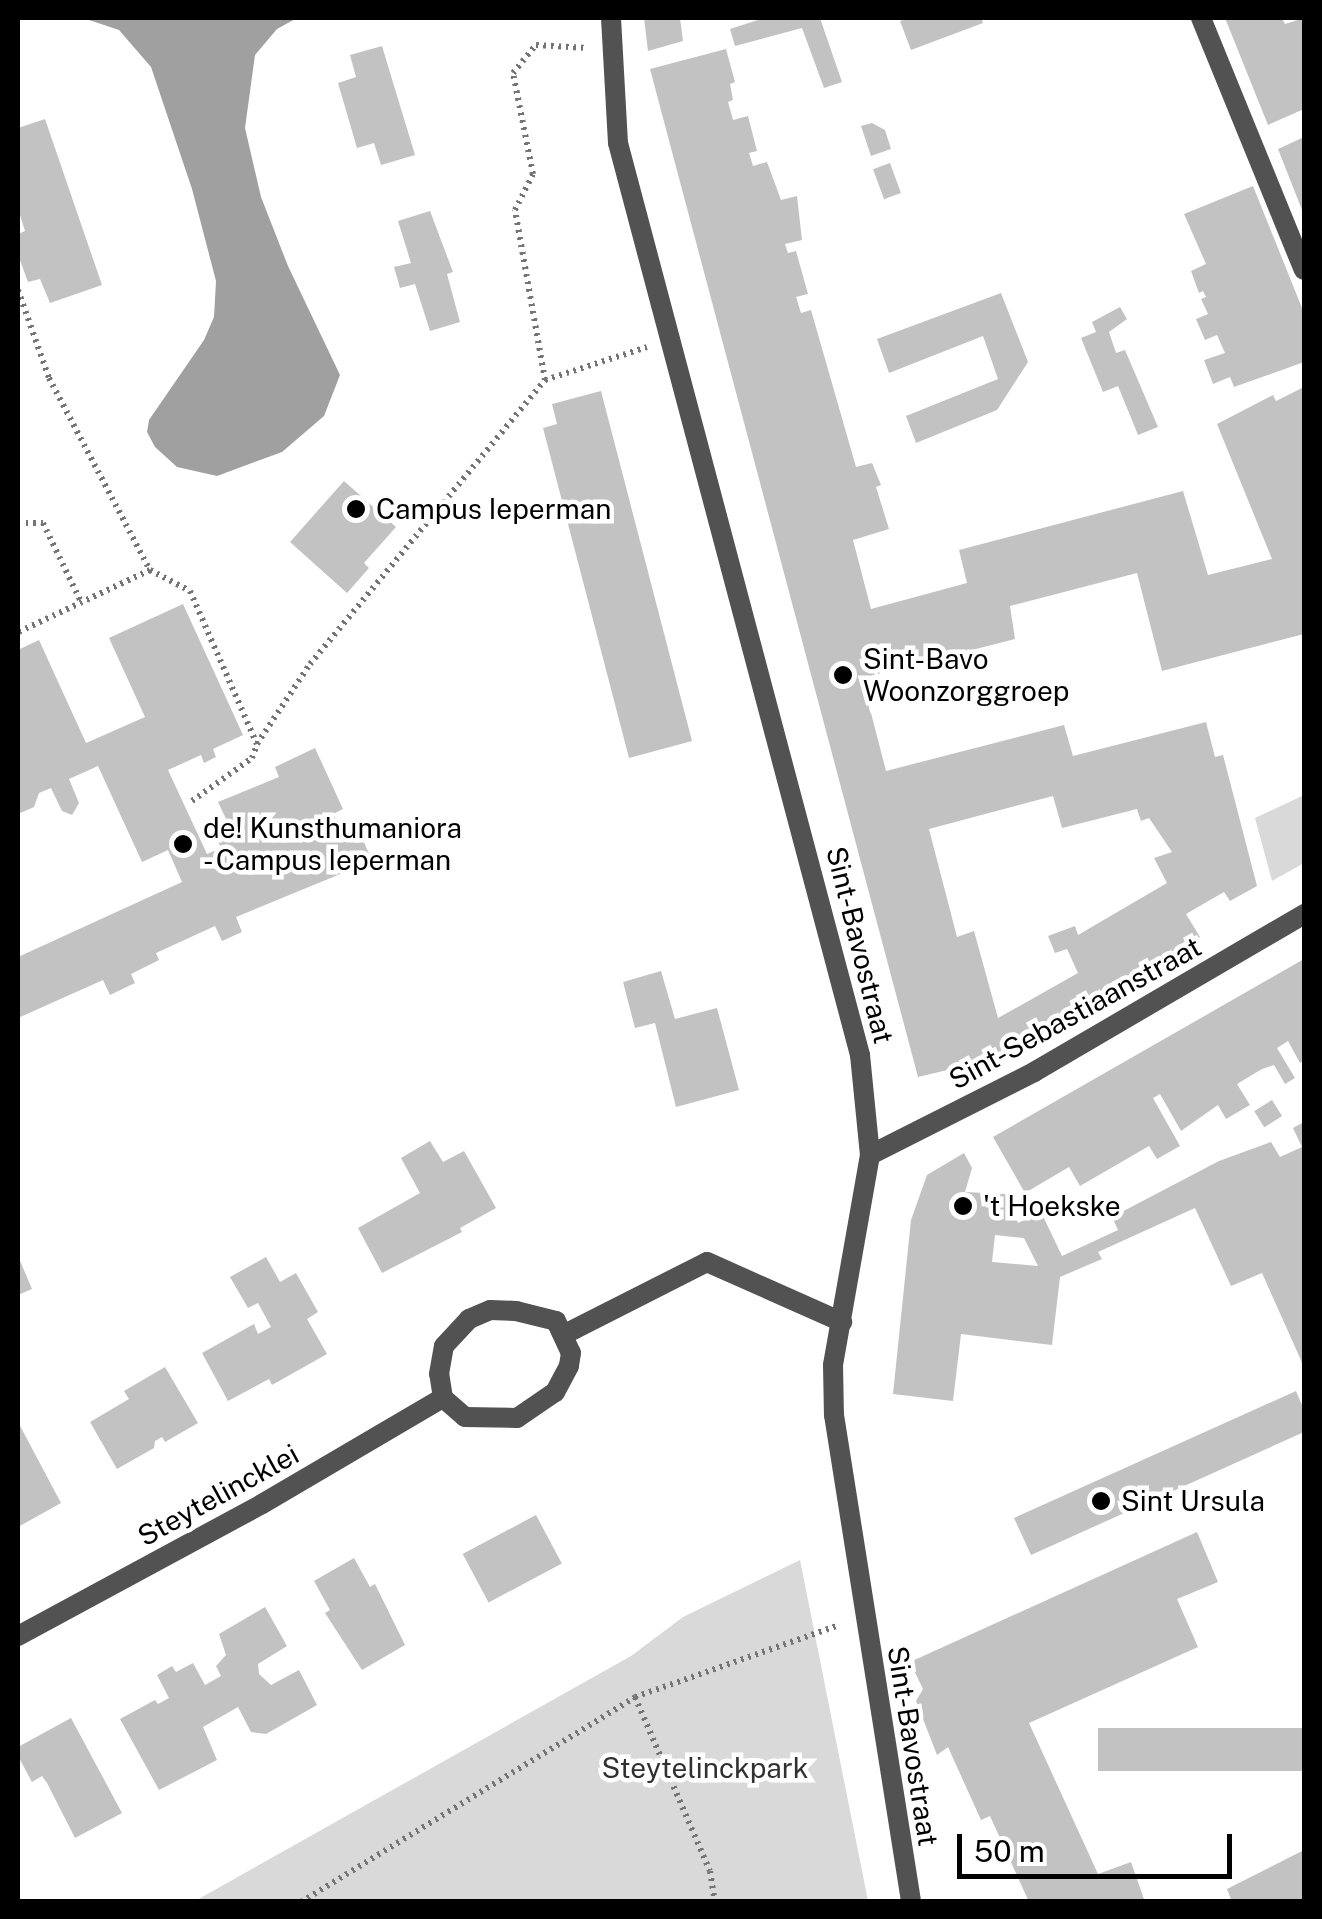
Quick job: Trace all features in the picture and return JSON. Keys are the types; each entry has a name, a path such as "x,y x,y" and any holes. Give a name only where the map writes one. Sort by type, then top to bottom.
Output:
{"street":[{"name":"Sint-Bavostraat","path":"610,18 618,142 819,888 860,1055 870,1155 832,1366 834,1414 911,1902"},
{"path":"1201,18 1304,270"},
{"name":"Sint-Sebastiaanstraat","path":"870,1155 1034,1072 1304,914"},
{"path":"565,1334 707,1262 842,1322"},
{"path":"490,1310 516,1311 556,1322 565,1334 571,1354 564,1379 554,1392 517,1418 465,1417 443,1398 439,1374 444,1346 469,1319 490,1310"},
{"name":"Steytelincklei","path":"18,1636 262,1504 443,1398"}],"path":[{"path":"546,380 515,210 533,174 513,72 536,45 615,50"},
{"path":"18,290 49,378 150,570 190,591 257,744"},
{"path":"192,801 252,758 257,744 310,664 546,380 670,339"},
{"path":"18,523 42,524 81,602"},
{"path":"18,632 150,570"},
{"path":"302,1902 636,1697 864,1617"},
{"path":"636,1697 710,1871 714,1902"}],"green space":[{"path":"1304,795 1304,863 1272,881 1255,818"},
{"name":"Steytelinckpark","path":"800,1560 868,1901 195,1901 631,1656 683,1617"}],"shaded area":[{"path":"44,18 297,18 277,29 255,55 245,128 261,197 288,266 340,375 324,416 282,452 217,476 177,467 155,447 147,432 149,420 204,340 214,317 216,281 192,189 151,67 119,30 86,19"}],"building":[{"path":"644,18 680,18 683,41 648,51"},
{"path":"764,18 820,18 842,82 824,88 802,28 735,46 730,29"},
{"path":"981,18 983,23 911,50 900,21"},
{"path":"1225,18 1282,18 1285,24 1304,18 1304,109 1268,125"},
{"path":"382,46 415,155 381,165 374,143 357,148 338,83 356,77 350,55"},
{"path":"726,49 735,82 730,84 733,100 728,102 733,120 748,116 757,151 749,153 753,166 767,162 781,200 797,196 802,240 785,244 788,253 796,251 808,294 796,297 801,313 811,310 856,467 872,463 881,485 876,487 889,529 853,540 871,609 967,583 959,550 1183,491 1208,575 1272,559 1217,424 1273,395 1276,401 1304,387 1304,634 1162,671 1137,573 1010,606 1015,639 862,678 886,771 1064,725 1073,756 1206,722 1215,757 1223,755 1257,886 1230,901 1224,892 1186,914 1200,937 981,1062 918,1077 650,69","holes":["1053,796 1062,828 1137,809 1141,821 1149,818 1172,852 1154,858 1167,883 1078,935 1075,926 1048,936 1055,953 1067,949 1078,973 998,1018 974,931 957,937 929,829"]},
{"path":"45,119 102,285 50,303 40,279 28,282 18,255 18,234 25,231 18,209 18,128"},
{"path":"872,123 885,130 891,149 871,156 861,126"},
{"path":"1304,137 1304,215 1278,149"},
{"path":"890,163 901,193 884,199 873,169"},
{"path":"1253,186 1304,313 1304,362 1234,387 1230,377 1213,384 1204,360 1225,353 1217,335 1205,340 1196,319 1208,314 1201,299 1206,297 1203,291 1199,293 1191,271 1206,264 1184,214"},
{"path":"430,211 453,272 447,274 460,322 430,331 415,284 400,288 394,267 411,263 398,221"},
{"path":"1001,293 1028,362 997,410 916,443 906,416 998,379 983,336 889,373 877,339"},
{"path":"1120,307 1127,319 1109,332 1116,353 1125,350 1158,427 1138,435 1118,386 1103,392 1081,338 1096,332 1092,322"},
{"path":"601,391 692,741 629,758 543,428 557,424 552,404"},
{"path":"344,481 396,527 364,563 369,568 347,593 290,542"},
{"path":"183,604 243,735 213,749 216,757 204,763 201,755 168,770 207,854 221,848 213,830 228,823 218,802 279,777 275,767 315,748 343,809 333,814 340,829 355,821 372,861 236,917 242,932 222,941 215,926 156,953 159,960 131,974 135,983 110,995 103,980 18,1018 18,957 182,882 168,850 142,862 98,766 69,779 79,803 72,815 62,811 51,788 39,793 34,807 18,814 18,650 39,640 86,743 145,717 109,638"},
{"path":"1304,959 1304,1060 1300,1063 1288,1041 1277,1048 1295,1078 1285,1084 1274,1065 1262,1069 1237,1084 1250,1105 1226,1119 1218,1105 1181,1131 1160,1094 1153,1098 1180,1146 1157,1159 1149,1146 1080,1186 1069,1167 1025,1193 993,1137"},
{"path":"661,971 675,1019 717,1008 739,1090 676,1107 655,1023 635,1028 623,982"},
{"path":"1272,1100 1282,1116 1264,1127 1254,1111"},
{"path":"1304,1122 1304,1367 1262,1273 1231,1286 1195,1208 1098,1252 1102,1259 1060,1277 1052,1345 961,1334 953,1401 893,1394 911,1220 927,1175 964,1153 972,1168 965,1192 1005,1194 1018,1223 1041,1212 1062,1256 1118,1230 1112,1217 1219,1161 1271,1142 1280,1157 1302,1147 1293,1128","holes":["995,1235 1024,1238 1038,1266 992,1262"]},
{"path":"430,1141 443,1162 464,1151 496,1208 460,1228 462,1232 382,1273 358,1228 420,1193 401,1158"},
{"path":"18,1256 32,1289 18,1295"},
{"path":"266,1257 280,1282 296,1273 318,1312 307,1319 327,1354 272,1385 269,1379 228,1401 202,1353 254,1324 258,1334 271,1327 258,1303 248,1308 230,1277"},
{"path":"165,1367 198,1423 165,1442 162,1437 155,1441 154,1448 117,1469 90,1422 129,1399 124,1391"},
{"path":"1296,1391 1304,1410 1304,1432 1031,1555 1014,1518"},
{"path":"18,1422 61,1503 18,1527"},
{"path":"536,1515 562,1564 489,1603 463,1554"},
{"path":"1197,1532 1218,1582 1177,1599 1198,1647 1029,1723 1098,1874 1131,1862 1145,1902 1029,1902 990,1816 981,1820 948,1747 937,1755 916,1701 923,1689 910,1662"},
{"path":"354,1558 370,1587 375,1584 405,1645 362,1670 325,1613 330,1610 314,1581"},
{"path":"265,1607 287,1646 258,1664 259,1674 271,1685 299,1670 317,1705 266,1734 251,1732 238,1707 203,1727 217,1760 159,1790 120,1719 155,1700 158,1704 169,1698 157,1675 172,1666 176,1672 193,1663 205,1685 221,1676 216,1666 226,1655 219,1634"},
{"path":"71,1718 122,1813 75,1838 47,1783 42,1776 32,1782 18,1756 18,1747"},
{"path":"1098,1728 1304,1728 1304,1771 1098,1771"},
{"path":"1304,1850 1304,1902 1232,1902 1227,1889"}],"place":[{"name":"Campus Ieperman","path":"356,509"},
{"name":"Sint-Bavo Woonzorggroep","path":"843,675"},
{"name":"de! Kunsthumaniora - Campus Ieperman","path":"183,844"},
{"name":"'t Hoekske","path":"963,1206"},
{"name":"Sint Ursula","path":"1101,1501"}]}
